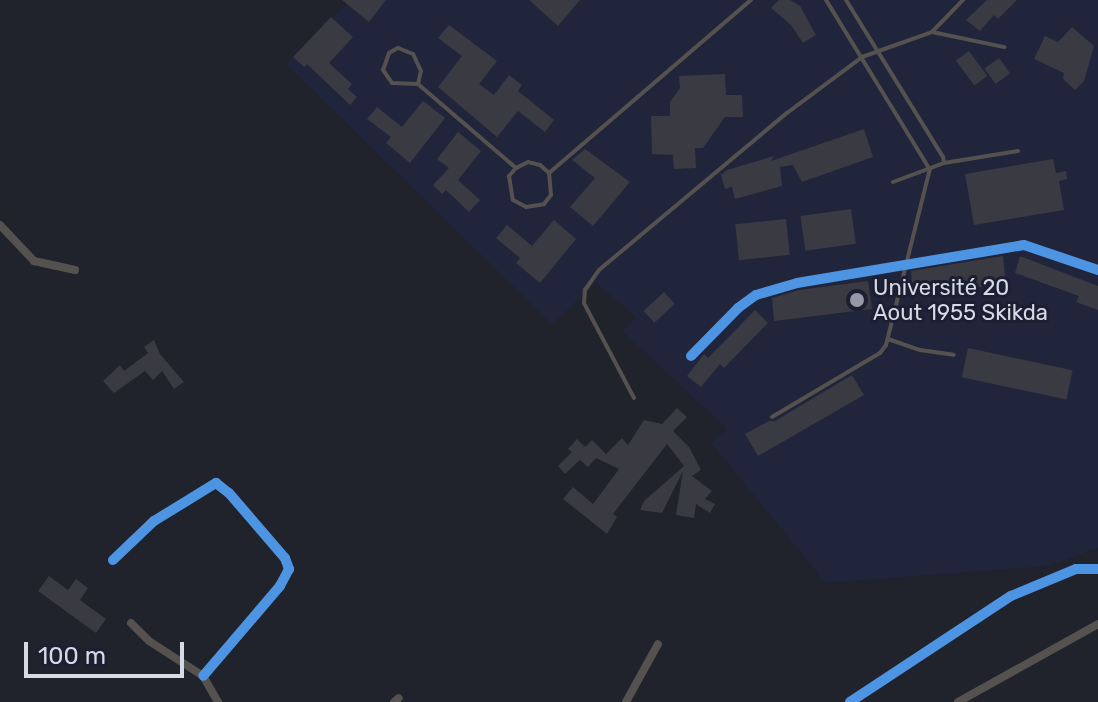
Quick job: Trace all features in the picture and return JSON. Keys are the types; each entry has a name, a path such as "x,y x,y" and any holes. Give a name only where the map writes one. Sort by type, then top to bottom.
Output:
{"street":[{"path":"0,225 34,261 75,270"},
{"path":"691,356 738,308 756,295 797,283 1024,245 1098,270"},
{"path":"113,560 154,521 216,483 229,493 285,558 289,569 280,586 203,676"},
{"path":"850,702 1011,596 1076,569 1098,569"},
{"path":"131,623 149,641 203,676 218,702"},
{"path":"958,702 1098,624"},
{"path":"626,702 658,644"}],"lane":[{"path":"549,173 751,0"},
{"path":"772,417 880,353 888,339 930,169 826,0"},
{"path":"846,0 880,50 944,163"},
{"path":"634,398 588,316 584,303 590,281 787,113 862,57 932,32 963,0"},
{"path":"932,32 1004,47"},
{"path":"418,84 421,71 413,54 398,48 389,53 383,63 384,76 400,86 418,84 516,168"},
{"path":"893,182 944,163 1018,151"},
{"path":"528,162 540,165 549,173 551,195 544,204 518,205 510,194 509,176 516,168 528,162"},
{"path":"888,339 920,350 954,355"}],"shaded area":[{"name":"Université 20 Aout 1955 Skikda","path":"351,0 1098,0 1098,548 1047,566 826,583 711,443 727,429 622,331 636,317 596,283 552,324 286,64"}],"building":[{"path":"342,0 386,0 369,22"},
{"path":"529,0 580,0 558,26"},
{"path":"779,0 790,0 800,6 816,35 803,43 791,25 771,8"},
{"path":"987,0 1017,0 998,19 994,15 980,31 966,20"},
{"path":"331,17 353,37 329,63 352,84 348,89 357,97 350,105 307,64 304,67 293,57"},
{"path":"449,25 497,61 479,84 494,95 509,75 522,85 518,91 554,120 545,132 518,111 497,137 438,87 462,56 438,38"},
{"path":"1072,27 1094,46 1084,81 1075,90 1063,79 1064,73 1034,59 1045,36 1058,42"},
{"path":"969,51 987,76 974,85 956,60"},
{"path":"999,58 1010,73 996,84 984,69"},
{"path":"725,74 726,95 742,95 743,117 725,117 703,148 695,148 696,168 674,169 673,155 652,154 651,116 670,116 670,102 680,88 679,76"},
{"path":"423,101 445,118 410,163 386,143 391,137 367,119 377,107 402,127"},
{"path":"864,129 873,157 802,182 793,165 780,167 782,186 735,199 732,187 725,189 721,175 727,170 774,156 771,161"},
{"path":"458,132 481,151 458,180 480,200 469,212 446,190 442,194 433,185 449,168 437,159"},
{"path":"585,149 630,182 593,226 570,207 595,178 572,160"},
{"path":"1053,159 1056,173 1066,171 1067,179 1059,181 1064,210 974,225 965,174"},
{"path":"851,209 856,244 805,251 800,216"},
{"path":"786,219 790,255 739,260 735,224"},
{"path":"554,220 576,239 540,283 516,263 520,258 496,238 507,225 532,246"},
{"path":"1003,256 1006,285 919,292 918,288 912,288 911,271"},
{"path":"1020,256 1098,286 1098,310 1076,302 1079,296 1015,273"},
{"path":"868,281 872,309 774,321 772,298 799,290"},
{"path":"664,292 675,304 654,323 644,311"},
{"path":"755,310 768,323 724,368 720,364 701,387 687,376 704,354 708,358"},
{"path":"154,340 160,354 184,382 174,389 162,371 153,380 145,371 114,393 103,381 120,365 124,371 148,353 144,347"},
{"path":"968,348 1073,370 1066,400 962,377"},
{"path":"852,375 864,395 758,456 745,434 775,421"},
{"path":"677,408 687,417 673,431 689,447 701,470 692,476 712,491 705,499 715,504 710,513 696,504 694,518 676,515 683,471 662,513 640,510 644,501 684,466 667,444 613,514 617,517 607,534 563,499 573,487 593,504 619,469 596,458 588,467 580,460 565,474 558,466 572,452 568,449 577,439 585,447 592,440 606,454 622,438 628,445 644,420 662,424"},
{"path":"49,576 68,590 76,579 88,588 80,600 106,619 96,633 38,591"}],"cycle path":[{"path":"691,356 738,308 756,295 797,283 1024,245 1098,270"},
{"path":"113,560 154,521 216,483 229,493 285,558 289,569 280,586 203,676"},
{"path":"850,702 1011,596 1076,569 1098,569"}],"place":[{"name":"Université 20 Aout 1955 Skikda","path":"857,300"}]}
